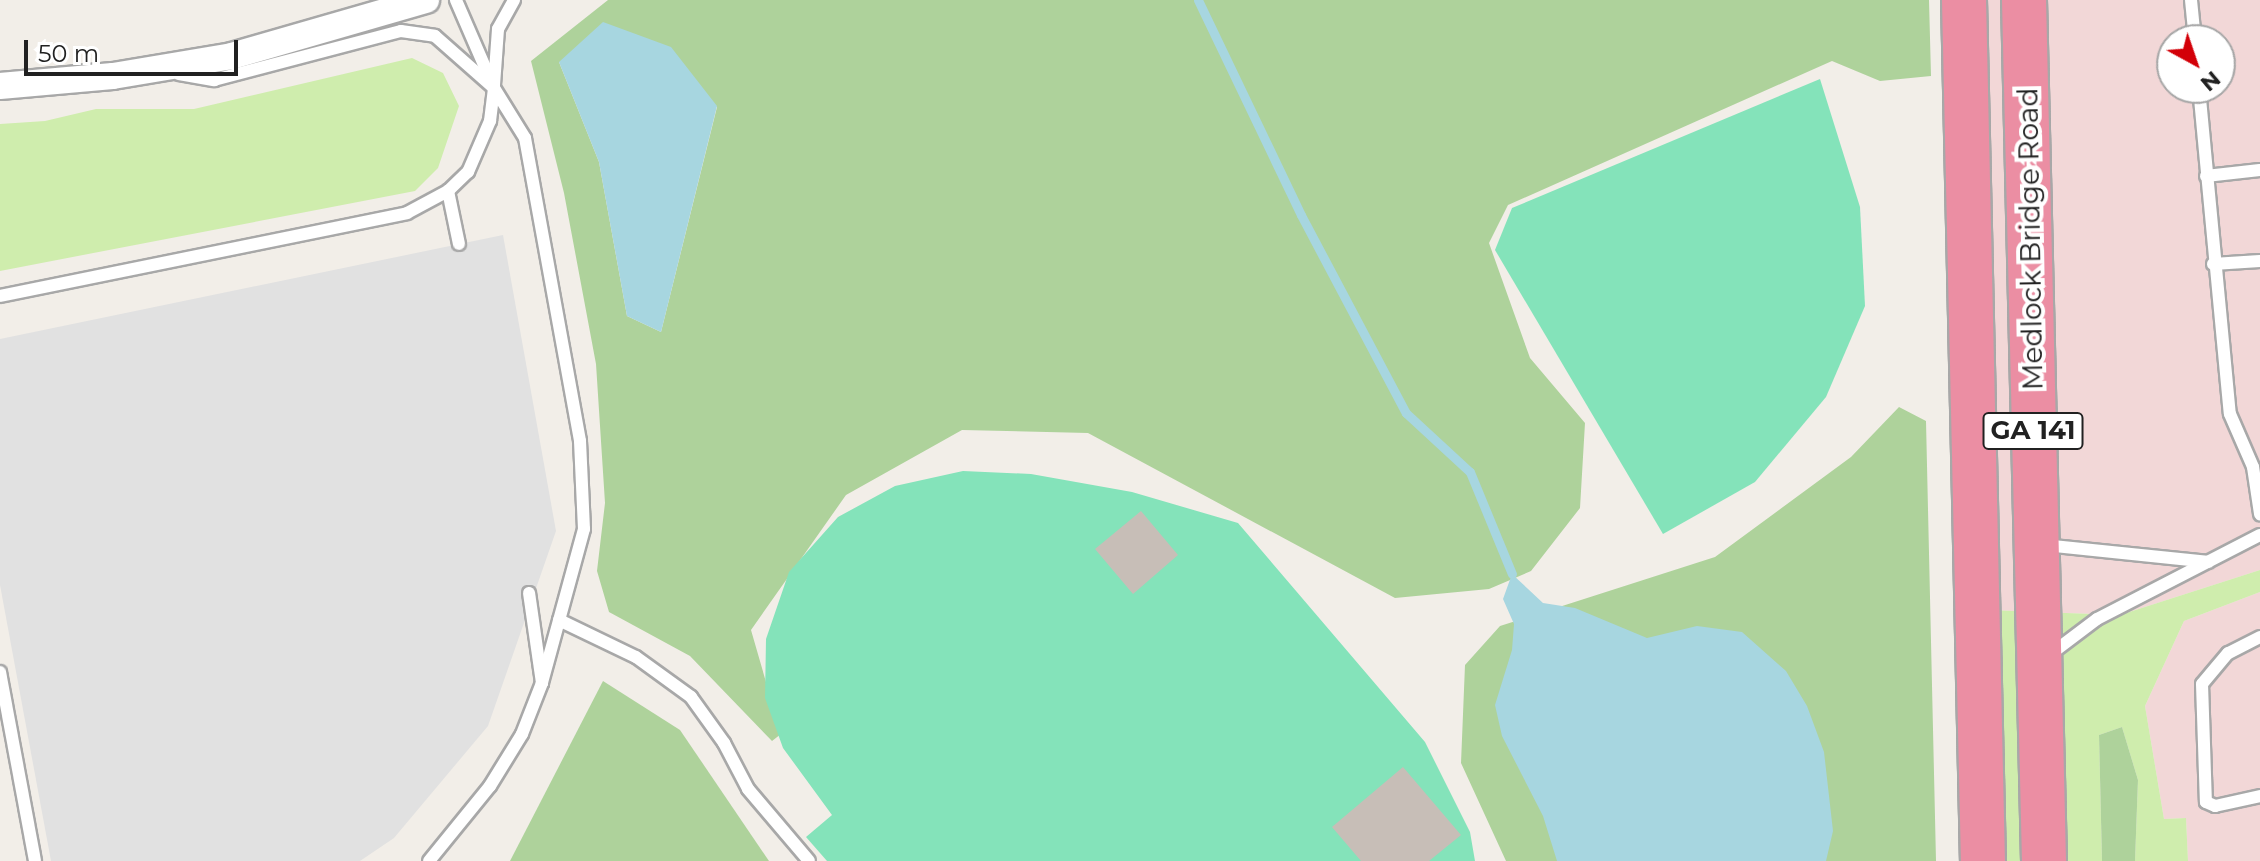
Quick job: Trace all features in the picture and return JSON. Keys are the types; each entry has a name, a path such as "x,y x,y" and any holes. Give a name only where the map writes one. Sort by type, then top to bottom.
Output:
{"highway":[{"name":"Medlock Bridge Road","path":"1964,0 1983,861"},
{"name":"Medlock Bridge Road","path":"2024,0 2044,861"}],"street":[{"path":"0,86 153,69 232,56 426,0"}],"lane":[{"path":"429,861 490,786 522,734 542,683 584,529 580,441 525,138 494,88 456,0"},
{"path":"0,296 407,213 448,191 468,172 490,121 498,29 514,0"},
{"path":"2191,0 2193,24"},
{"path":"153,69 214,80 401,31 435,36 494,88"},
{"path":"2200,104 2213,264 2230,414 2253,467 2260,514"},
{"path":"2206,176 2260,170"},
{"path":"448,191 459,244"},
{"path":"2213,264 2260,261"},
{"path":"2039,663 2097,619 2260,535"},
{"path":"2036,544 2208,562"},
{"path":"529,593 542,683"},
{"path":"559,620 636,657 691,697 724,743 748,789 809,861"},
{"path":"2260,638 2228,653 2202,684 2206,802 2215,806 2260,796"},
{"path":"0,672 35,861"}],"shaded area":[{"path":"1963,0 2260,0 2260,570 2120,615 1988,610"},
{"path":"503,235 556,531 488,726 394,838 360,861 51,861 0,585 0,339"},
{"path":"2260,592 2260,861 2188,861 2186,818 2164,819 2145,706 2184,621"}],"green space":[{"path":"608,0 1929,0 1931,76 1880,81 1832,61 1508,205 1489,243 1530,358 1585,423 1580,508 1531,571 1489,589 1395,598 1088,433 962,430 846,495 751,630 781,734 772,741 690,656 609,612 597,571 605,503 596,364 564,193 531,61","holes":["559,62 717,107 661,332 627,316 599,162"]},
{"path":"412,58 443,73 459,106 438,168 415,191 0,271 0,124 45,121 96,109 194,109"},
{"path":"1820,79 1860,207 1865,306 1826,397 1755,482 1663,534 1495,250 1512,208"},
{"path":"1899,407 1926,421 1936,861 1506,861 1461,763 1465,665 1500,626 1715,557 1851,457"},
{"path":"963,471 1031,474 1132,492 1238,523 1425,742 1470,832 1475,861 827,861 806,837 832,815 783,748 765,698 766,639 789,572 838,517 895,486"},
{"path":"2260,570 2260,592 2184,621 2145,706 2164,819 2186,818 2188,861 2135,861 2138,780 2122,727 2099,735 2102,861 2001,861 1988,610 2120,615"},
{"path":"603,681 680,730 769,861 510,861"},
{"path":"2122,727 2138,780 2135,861 2102,861 2099,735"}],"water":[{"path":"603,22 671,47 717,106 661,332 627,316 599,162 559,62"},
{"path":"1512,574 1543,603 1575,608 1647,638 1697,626 1742,632 1786,671 1807,706 1824,752 1833,831 1826,861 1557,861 1543,816 1502,736 1495,705 1512,650 1514,624 1503,599"}],"building":[{"path":"1141,511 1178,555 1133,594 1095,549"},
{"path":"1403,767 1461,835 1429,861 1361,861 1332,827"}],"waterway":[{"path":"1198,0 1301,215 1406,413 1470,472 1512,574"}]}
